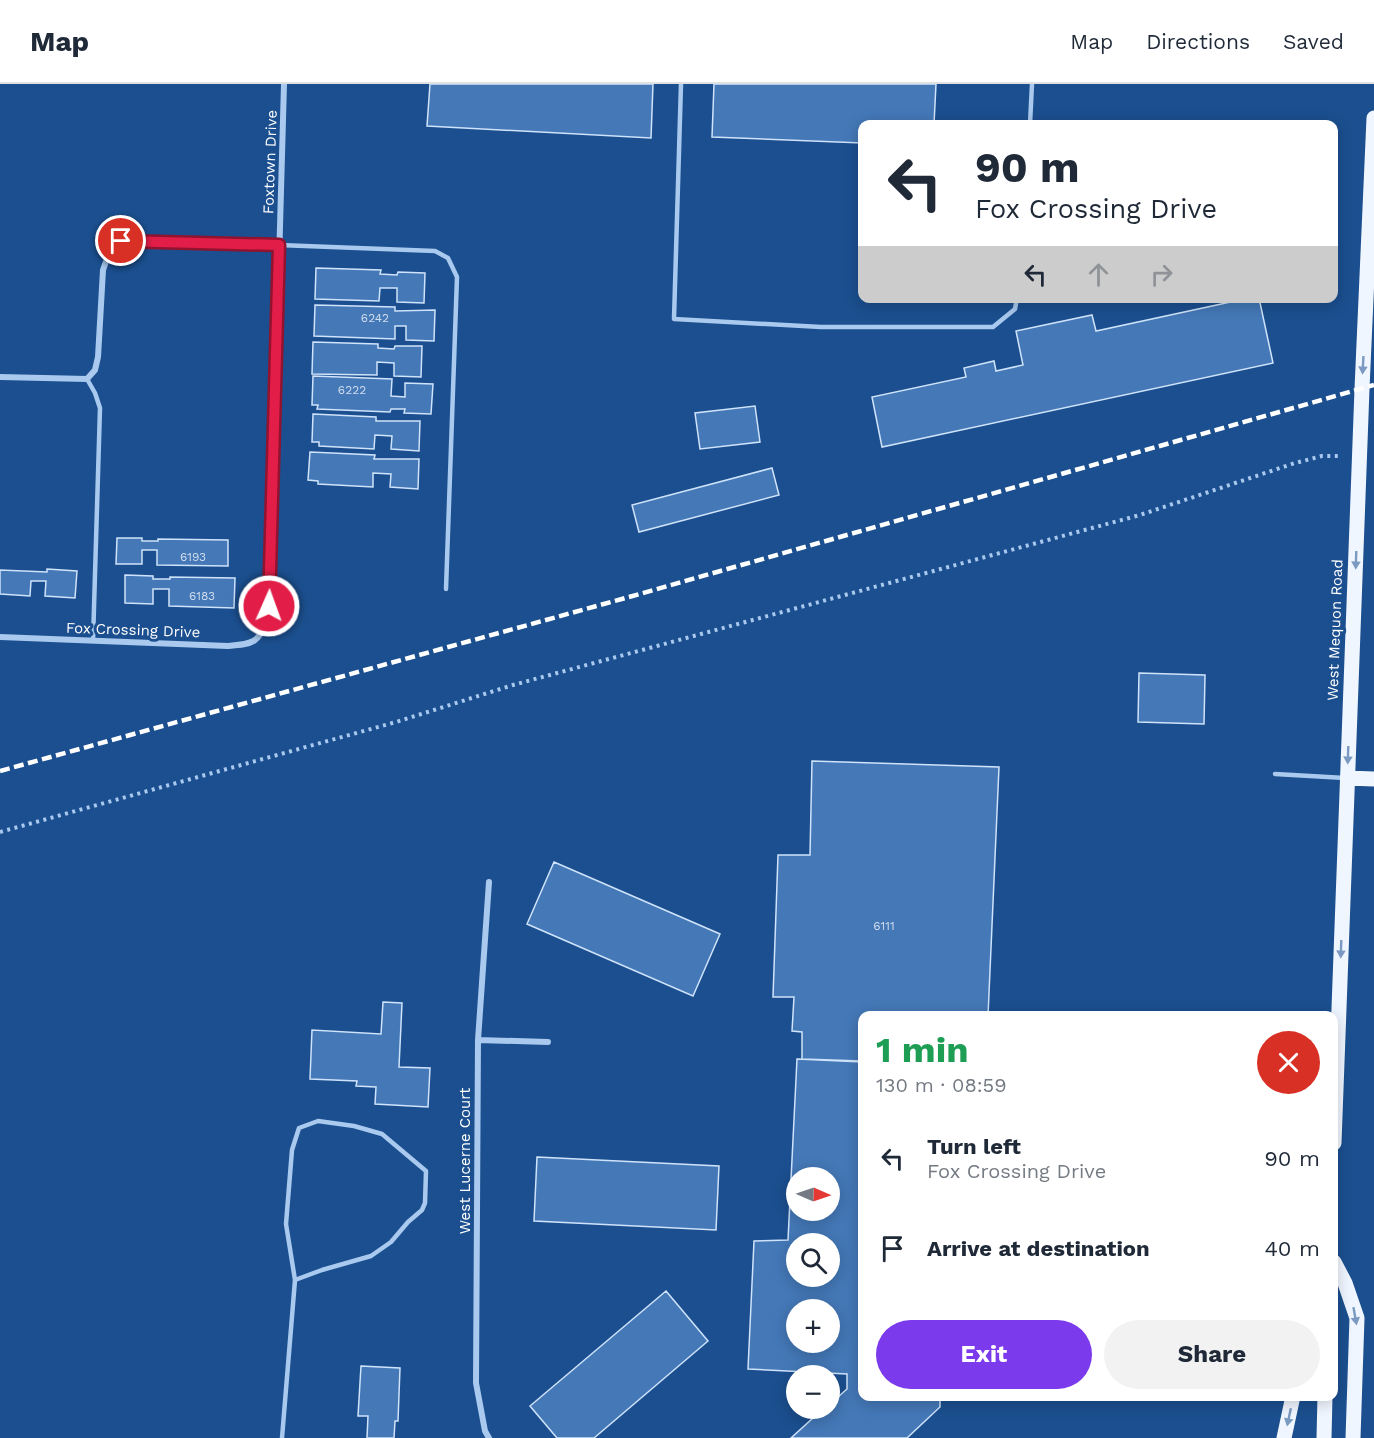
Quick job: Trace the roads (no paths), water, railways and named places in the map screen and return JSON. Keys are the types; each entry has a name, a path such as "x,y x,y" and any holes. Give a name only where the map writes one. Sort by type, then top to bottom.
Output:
{"main road":[{"name":"West Mequon Road","path":"1338,1031 1374,118"},
{"path":"1347,778 1374,779"},
{"path":"1338,1270 1357,1318 1353,1438"},
{"path":"1284,1438 1292,1401"},
{"path":"1324,1438 1325,1401"}],"street":[{"name":"Foxtown Drive","path":"261,636 269,618 284,84"},
{"path":"0,377 87,379 95,370 98,357 103,270 108,256 121,241 279,245"},
{"name":"Fox Crossing Drive","path":"0,637 228,646 251,644 261,636"},
{"name":"West Lucerne Court","path":"489,882 478,1040 476,1383 485,1431 489,1438"},
{"path":"478,1040 548,1042"}],"lane":[{"path":"681,84 674,319 821,327 993,327 1015,309 1016,303"},
{"path":"1030,120 1032,84"},
{"path":"279,245 435,251 448,258 455,272 457,278 446,589"},
{"path":"87,379 100,408 93,641"},
{"path":"1275,774 1347,778"},
{"path":"282,1438 295,1280 286,1224 292,1150 299,1128 318,1121 354,1126 382,1134 426,1171 425,1203 422,1210 391,1242 371,1256 295,1280"}],"railway":[{"path":"0,771 629,597 1374,385"}]}
